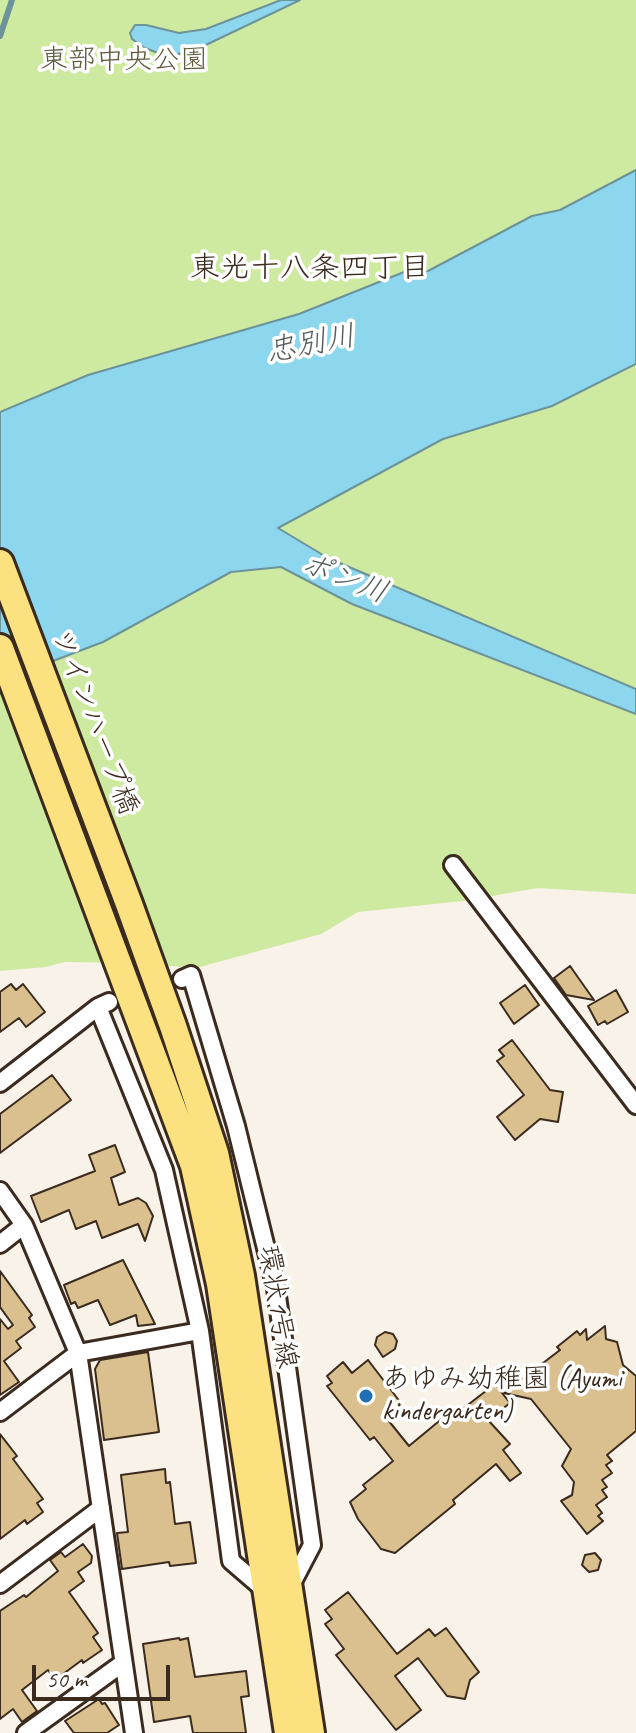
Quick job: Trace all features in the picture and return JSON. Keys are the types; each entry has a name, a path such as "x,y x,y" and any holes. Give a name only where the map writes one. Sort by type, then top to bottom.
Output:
{"main road":[{"name":"ツインハープ橋","path":"0,563 129,904"},
{"name":"環状1号線","path":"0,648 194,1166 209,1223 278,1591 311,1733"},
{"name":"環状1号線","path":"129,904 215,1153 241,1276 278,1591 288,1733"}],"street":[{"path":"453,865 636,1105"},
{"path":"0,1083 104,1004 164,1170 200,1331 231,1561 278,1591 312,1545 276,1289 236,1126 191,975 182,979"},
{"path":"0,1191 24,1225 78,1353 134,1733"},
{"path":"0,1244 24,1225"},
{"path":"0,1412 78,1353 200,1331"},
{"path":"0,1584 101,1508"},
{"path":"26,1733 123,1663"}],"green space":[{"name":"東部中央公園","path":"0,0 636,0 636,170 560,210 532,216 428,271 404,272 299,314 88,375 0,412"},
{"path":"636,362 636,894 538,888 463,901 358,912 321,934 196,968 64,962 46,967 0,971 0,510"}],"water":[{"path":"281,0 300,0 189,53 163,55 145,48 132,39 130,33 135,25 179,33 206,29"},
{"path":"636,170 636,364 552,406 443,439 278,528 328,558 636,689 636,714 352,604 281,567 231,572 103,642 0,681 0,412 88,375 299,314 404,272 428,271 532,216 560,210"}],"building":[{"path":"570,966 594,1000 566,995 554,978"},
{"path":"11,984 16,990 23,984 45,1012 26,1027 19,1018 0,1032 0,992"},
{"path":"525,985 539,1005 514,1024 500,1003"},
{"path":"616,990 628,1012 607,1024 605,1021 598,1025 588,1006"},
{"path":"512,1040 550,1090 563,1092 558,1122 540,1119 515,1140 497,1117 524,1095 497,1061 504,1056 499,1050"},
{"path":"52,1075 71,1100 0,1153 0,1114"},
{"path":"115,1145 125,1172 111,1178 119,1205 138,1198 146,1203 153,1216 145,1241 138,1224 102,1238 96,1221 76,1229 69,1210 41,1222 31,1196 95,1171 89,1155"},
{"path":"123,1260 155,1324 138,1326 136,1315 110,1325 98,1300 78,1308 75,1302 71,1304 64,1285"},
{"path":"0,1271 32,1315 29,1318 35,1327 16,1341 21,1348 4,1361 19,1382 0,1395 0,1319 8,1329 13,1325 0,1307"},
{"path":"605,1326 606,1339 617,1342 623,1365 636,1376 636,1431 607,1455 612,1461 606,1465 612,1473 602,1480 607,1487 602,1490 607,1497 596,1505 602,1513 598,1516 603,1521 587,1534 561,1501 572,1495 574,1482 562,1466 571,1449 531,1399 504,1393 560,1350 557,1347 577,1331 580,1335 586,1329 587,1340"},
{"path":"385,1332 393,1334 397,1341 395,1349 383,1357 375,1345 377,1337"},
{"path":"148,1352 159,1432 104,1440 95,1369 100,1360"},
{"path":"368,1360 404,1407 388,1420 409,1446 444,1417 447,1421 495,1384 510,1403 488,1420 510,1444 503,1450 521,1473 510,1481 496,1464 453,1500 455,1504 395,1553 381,1549 358,1519 350,1502 366,1489 363,1485 393,1461 374,1437 370,1440 327,1386 332,1383 327,1376 343,1362 352,1373"},
{"path":"0,1434 17,1456 13,1459 43,1499 37,1503 43,1512 27,1524 25,1520 0,1539"},
{"path":"165,1469 166,1483 170,1482 175,1524 190,1522 196,1563 170,1566 169,1562 122,1569 117,1533 128,1532 121,1475"},
{"path":"83,1544 92,1556 91,1563 78,1572 84,1581 69,1592 98,1633 93,1637 102,1650 55,1680 48,1670 22,1690 37,1711 22,1722 13,1709 0,1719 0,1611 24,1595 26,1597 58,1571 50,1560 61,1552 65,1557"},
{"path":"595,1553 601,1560 598,1570 589,1572 582,1565 585,1555"},
{"path":"348,1592 397,1654 429,1629 435,1636 446,1628 479,1672 470,1680 465,1699 447,1696 418,1658 395,1676 421,1710 396,1730 336,1655 344,1649 325,1624 332,1619 325,1610"},
{"path":"188,1638 195,1677 246,1671 249,1696 241,1697 246,1733 193,1733 190,1716 154,1722 143,1644"},
{"path":"99,1699 119,1725 107,1733 74,1733 65,1721"}],"waterway":[{"path":"0,36 12,0"}],"place":[{"name":"あゆみ幼稚園 (Ayumi kindergarten)","path":"366,1396"}],"district":[{"name":"東光十八条四丁目","path":"310,269"}],"water label":[{"name":"忠別川","path":"311,345"},
{"name":"ポン川","path":"344,579"}]}
